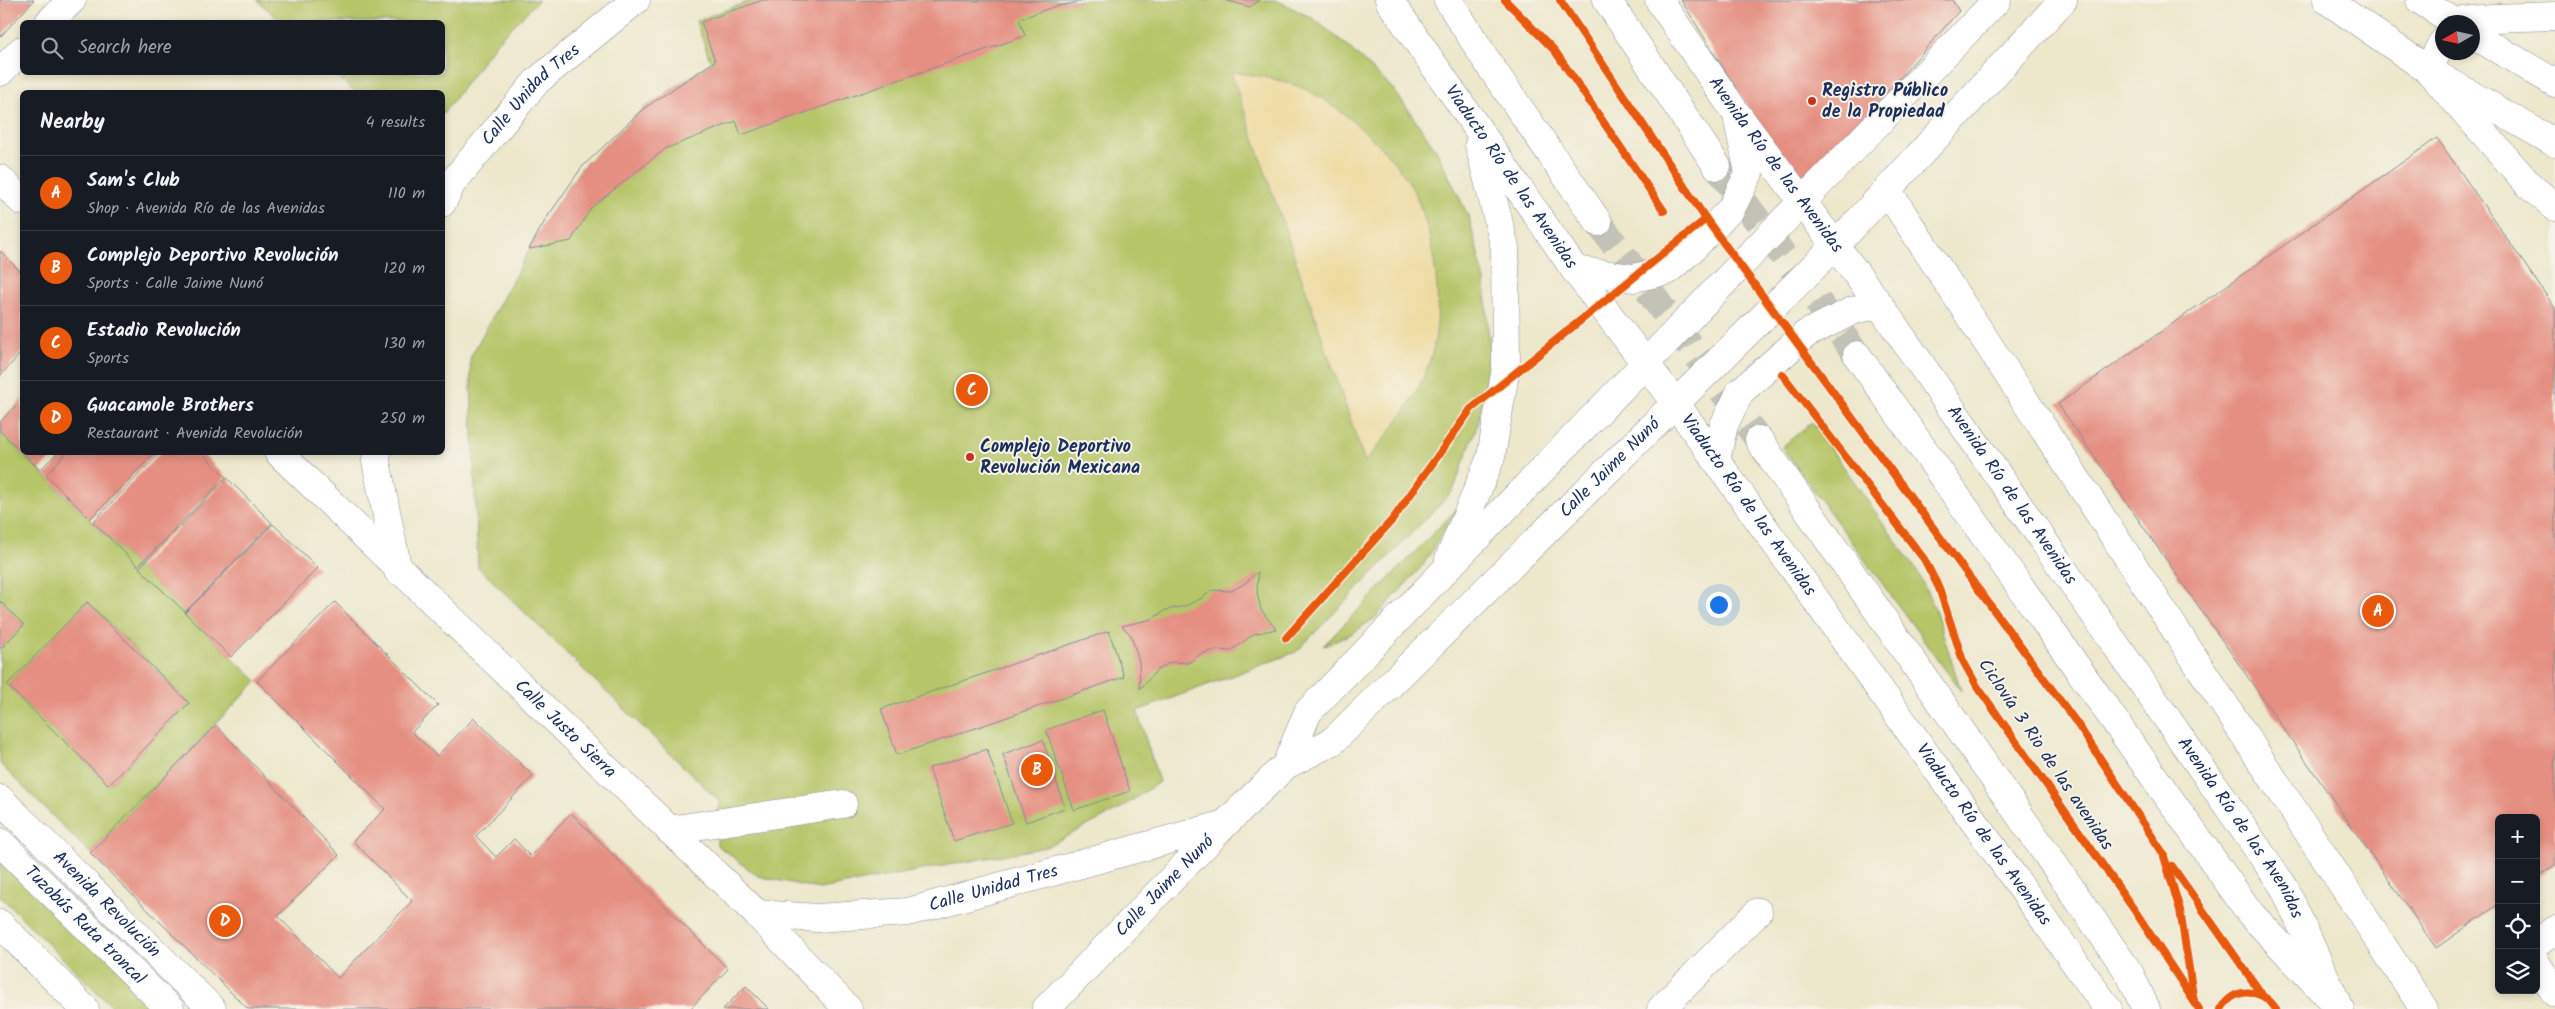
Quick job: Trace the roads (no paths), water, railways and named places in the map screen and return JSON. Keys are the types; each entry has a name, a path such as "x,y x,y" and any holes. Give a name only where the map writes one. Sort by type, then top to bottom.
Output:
{"street":[{"path":"51,20 72,0"},
{"name":"Calle Unidad Tres","path":"445,197 452,183 537,81 636,0"},
{"path":"1369,0 1393,6"},
{"path":"1448,0 1490,66 1598,222"},
{"path":"1607,0 1717,166"},
{"name":"Avenida Río de las Avenidas","path":"1659,0 1736,113 1880,304 2284,887 2339,1007"},
{"name":"Calle Jaime Nunó","path":"1286,765 1308,712 1997,0"},
{"name":"Calle Jaime Nunó","path":"1046,1009 1224,825 1286,765 1333,741 1676,404 1835,246 2063,0"},
{"path":"2327,0 2428,70 2555,143"},
{"path":"2420,0 2443,15"},
{"name":"Viaducto Río de las Avenidas","path":"1393,6 1475,128 1575,270 1676,404 2108,1009"},
{"path":"2480,20 2555,16"},
{"path":"2480,39 2555,83"},
{"path":"0,72 20,52"},
{"path":"2428,70 2435,56"},
{"path":"2428,70 2530,186 2555,207"},
{"path":"1575,270 1633,278 1667,271 1692,249 1731,209 1749,173 1736,113"},
{"path":"1443,573 1491,457 1506,367 1505,248 1475,128"},
{"path":"0,179 20,199"},
{"path":"1887,190 2424,1009"},
{"path":"1716,460 1724,425 1740,392 1806,334 1852,310 1880,304"},
{"path":"1857,355 2250,913 2339,1007"},
{"path":"1759,440 2130,974 2146,1009"},
{"name":"Calle Justo Sierra","path":"281,455 398,571 758,914 848,1009"},
{"path":"377,455 376,461 398,571"},
{"name":"Avenida Revolución","path":"0,799 212,1009"},
{"path":"670,830 843,804"},
{"name":"Calle Unidad Tres","path":"758,914 816,918 908,912 1224,825"},
{"name":"Tuzobús Ruta troncal","path":"0,842 170,1009"},
{"path":"1661,1009 1758,912"},
{"path":"0,924 85,1009"},
{"path":"2540,941 2555,930"},
{"path":"2540,969 2555,993"}],"tunnel":[{"path":"1717,166 1857,355"},
{"path":"1598,222 1759,440"}],"place":[{"name":"Registro Público de la Propiedad","path":"1812,101"},
{"name":"Estadio Revolución","path":"972,390"},
{"name":"Complejo Deportivo Revolución Mexicana","path":"970,457"},
{"name":"Sam's Club","path":"2378,611"},
{"name":"Complejo Deportivo Revolución","path":"1037,770"},
{"name":"Guacamole Brothers","path":"225,921"}]}
